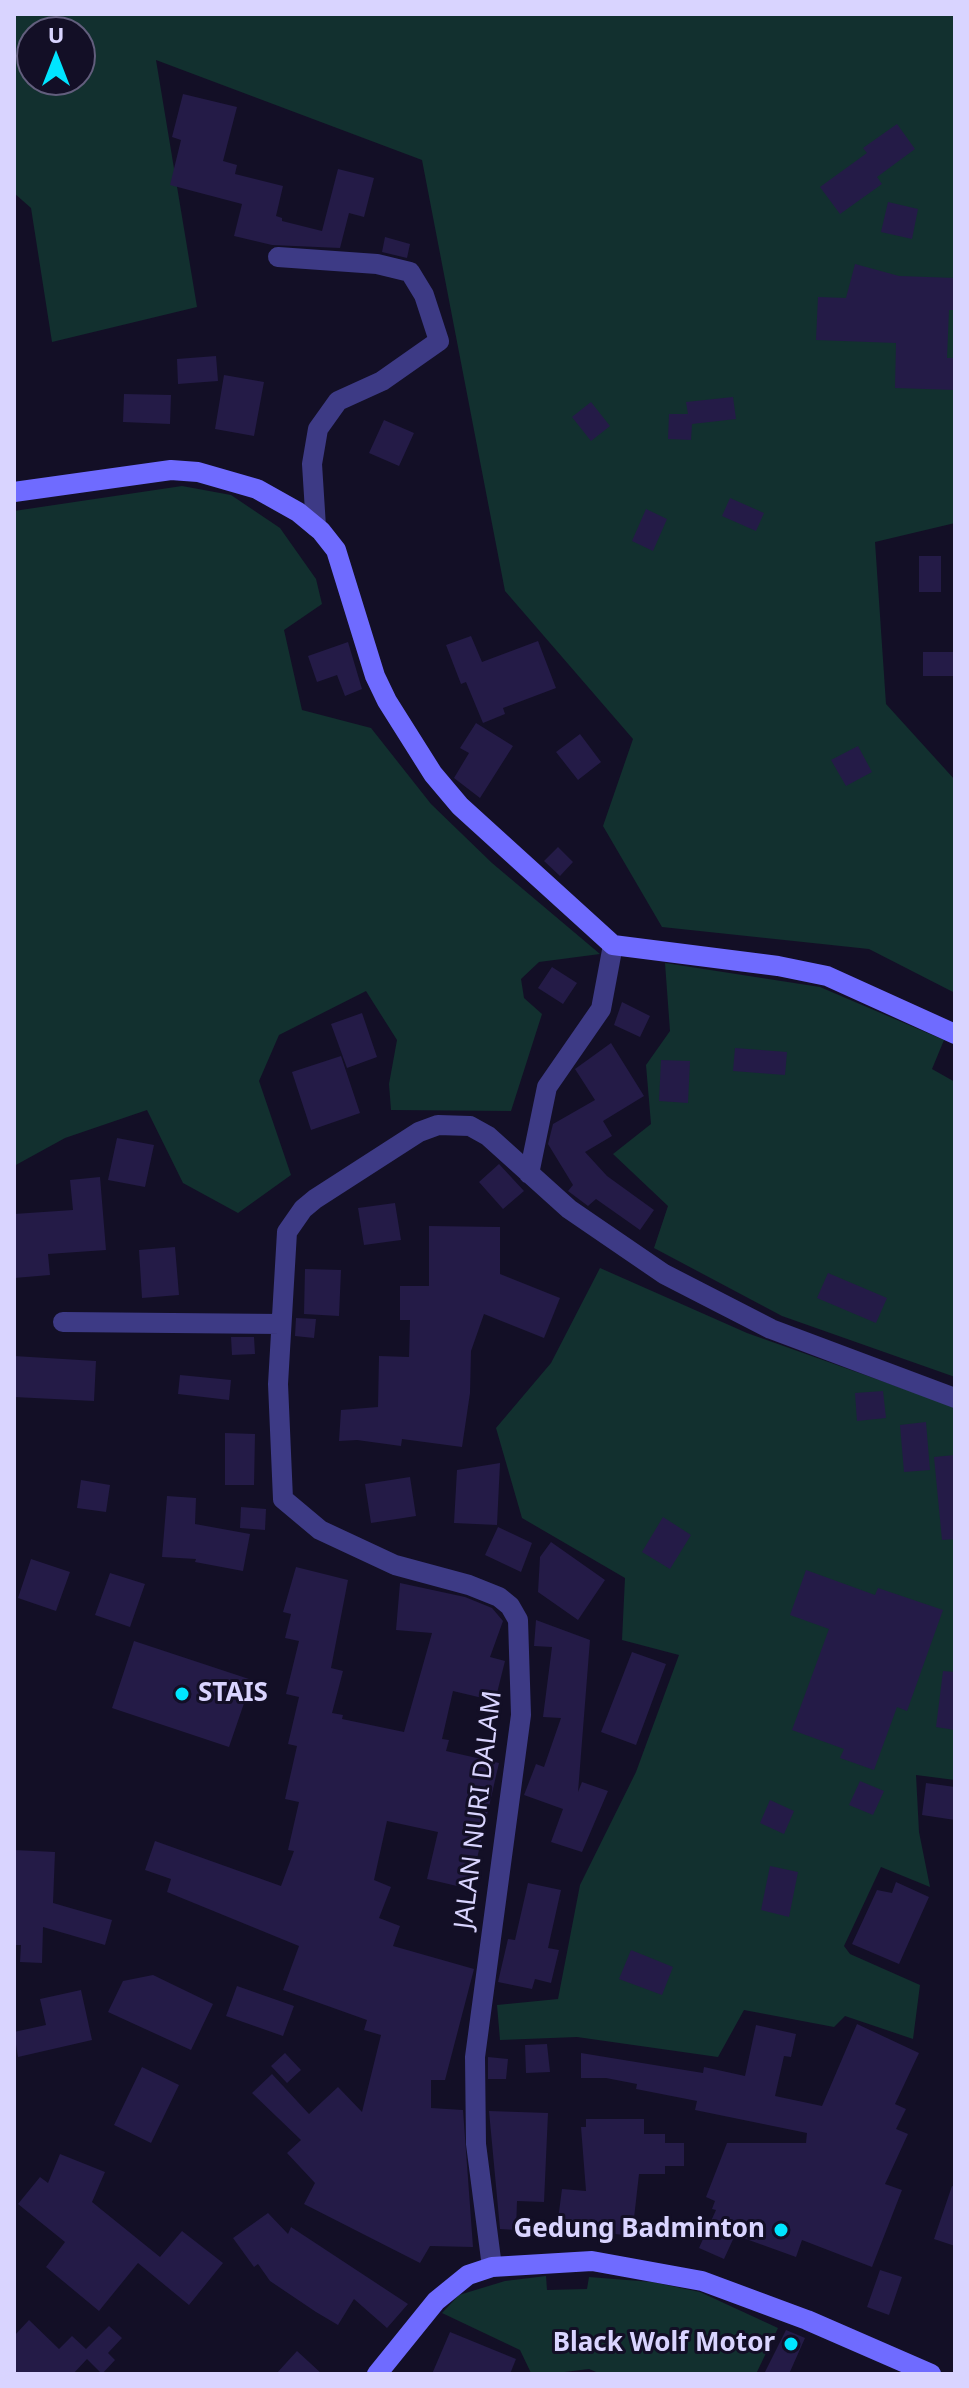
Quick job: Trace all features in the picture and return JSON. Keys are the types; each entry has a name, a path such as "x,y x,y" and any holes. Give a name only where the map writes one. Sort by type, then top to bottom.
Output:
{"main road":[{"path":"14,492 136,472 198,472 257,489 316,527 336,550 375,676 387,701 433,774 460,806 613,945 778,966 827,976 955,1034"},
{"path":"377,2374 450,2287 468,2275 492,2267 592,2261 702,2281 807,2320 931,2374"}],"street":[{"path":"278,257 377,264 410,272 424,295 439,341 382,381 338,401 318,429 312,464 316,527"},
{"path":"529,1174 547,1087 601,1009 613,945"},
{"name":"JALAN NURI DALAM","path":"492,2267 476,2144 475,2057 521,1715 518,1620 510,1606 499,1597 469,1585 395,1565 320,1530 283,1499 278,1384 284,1242 293,1221 327,1190 419,1132 438,1125 470,1126 488,1136 569,1209 664,1274 771,1329 955,1398"},
{"path":"63,1322 171,1326 281,1324"}],"green space":[{"path":"14,14 955,14 955,523 875,542 886,704 955,780 955,993 869,949 662,927 603,826 633,739 505,591 422,160 156,60 197,307 52,342 31,208 14,193"},
{"path":"182,486 231,495 280,528 316,579 322,604 284,630 302,710 371,728 431,804 492,863 600,954 539,962 521,979 524,998 542,1014 511,1111 391,1110 389,1084 397,1040 366,991 279,1035 259,1081 291,1175 238,1213 183,1183 147,1110 65,1138 14,1166 14,511"},
{"path":"665,963 820,987 944,1040 932,1069 955,1082 955,1377 782,1316 654,1248 668,1206 613,1154 651,1124 646,1065 670,1031"},
{"path":"600,1268 747,1333 955,1407 955,1780 916,1775 919,1832 930,1887 881,1867 844,1946 850,1954 920,1985 913,2039 845,2016 834,2027 744,2010 718,2057 577,2037 500,2040 497,2005 558,1999 580,1885 636,1772 679,1655 622,1640 625,1578 522,1518 496,1428 551,1363"},
{"path":"546,2276 547,2290 587,2289 589,2277 652,2282 700,2292 778,2328 756,2374 601,2374 589,2369 548,2374 531,2373 520,2350 442,2313 459,2295 505,2281"}],"building":[{"path":"183,94 237,107 223,161 237,165 235,174 283,186 276,216 282,221 322,231 338,169 374,178 364,217 349,213 340,248 272,245 234,236 242,204 170,185 181,140 172,137"},
{"path":"897,124 915,149 877,177 882,184 840,214 820,187 867,153 863,148"},
{"path":"888,202 918,209 912,239 881,232"},
{"path":"385,237 410,244 407,258 382,252"},
{"path":"855,264 899,276 955,278 955,310 949,310 947,358 955,358 955,390 895,388 896,343 816,340 818,297 846,298"},
{"path":"216,356 218,381 178,384 177,359"},
{"path":"224,375 264,382 254,436 215,429"},
{"path":"124,394 171,395 170,424 123,422"},
{"path":"733,397 736,419 692,424 691,440 668,439 669,414 688,414 686,402"},
{"path":"591,402 610,426 591,441 572,417"},
{"path":"384,420 414,433 399,466 369,453"},
{"path":"730,498 764,513 756,531 722,516"},
{"path":"646,509 667,519 653,551 632,541"},
{"path":"919,556 941,556 941,592 919,592"},
{"path":"471,636 482,662 538,641 556,688 503,708 505,714 483,723 466,682 461,684 446,645"},
{"path":"348,642 362,689 345,696 337,675 317,682 308,656"},
{"path":"923,652 955,652 955,676 923,676"},
{"path":"476,723 513,746 480,798 454,778 469,753 460,748"},
{"path":"580,734 601,762 578,780 556,752"},
{"path":"858,746 872,772 846,786 831,760"},
{"path":"558,847 573,862 560,876 544,861"},
{"path":"552,967 577,983 563,1004 538,988"},
{"path":"622,1002 650,1016 640,1037 614,1025"},
{"path":"362,1013 377,1057 347,1068 331,1024"},
{"path":"611,1043 644,1096 603,1121 612,1136 585,1152 607,1176 654,1210 640,1230 596,1199 588,1206 568,1191 573,1185 548,1144 553,1124 595,1100 575,1069"},
{"path":"735,1048 787,1052 785,1075 733,1071"},
{"path":"341,1056 360,1113 311,1130 292,1072"},
{"path":"661,1060 690,1061 688,1103 659,1101"},
{"path":"117,1138 154,1145 145,1187 108,1180"},
{"path":"499,1164 524,1191 503,1209 479,1182"},
{"path":"100,1177 106,1250 48,1254 50,1275 14,1278 14,1214 73,1210 70,1180"},
{"path":"395,1203 401,1240 364,1245 358,1208"},
{"path":"429,1226 500,1227 500,1274 560,1298 544,1338 484,1314 471,1351 470,1393 462,1447 402,1439 401,1446 357,1440 339,1441 341,1410 378,1407 379,1356 409,1357 410,1320 400,1320 400,1286 429,1286"},
{"path":"175,1247 179,1295 142,1298 139,1250"},
{"path":"305,1269 341,1270 339,1316 304,1314"},
{"path":"828,1273 887,1298 876,1323 817,1298"},
{"path":"296,1318 316,1319 314,1338 295,1336"},
{"path":"231,1337 254,1337 255,1354 232,1355"},
{"path":"14,1356 96,1361 94,1401 14,1397"},
{"path":"180,1375 231,1380 229,1400 178,1394"},
{"path":"883,1391 886,1418 857,1421 855,1393"},
{"path":"926,1422 930,1470 904,1472 900,1425"},
{"path":"225,1433 255,1434 254,1485 225,1485"},
{"path":"955,1455 955,1539 942,1540 934,1457"},
{"path":"500,1463 497,1525 454,1523 457,1470"},
{"path":"410,1477 416,1516 371,1523 365,1484"},
{"path":"81,1480 110,1485 106,1512 77,1508"},
{"path":"167,1496 196,1498 195,1524 250,1534 243,1571 195,1562 196,1559 162,1557"},
{"path":"241,1507 266,1509 265,1530 240,1528"},
{"path":"663,1517 691,1535 670,1569 642,1552"},
{"path":"498,1527 532,1543 521,1572 485,1555"},
{"path":"551,1542 605,1580 578,1620 538,1592 540,1557"},
{"path":"31,1559 70,1572 56,1611 18,1598"},
{"path":"296,1567 348,1580 331,1668 343,1671 332,1713 343,1715 342,1719 404,1732 432,1633 396,1630 400,1583 465,1597 492,1608 503,1621 490,1657 505,1661 495,1701 453,1691 442,1739 449,1740 446,1751 499,1763 470,1889 427,1879 438,1832 387,1821 374,1880 391,1887 379,1918 400,1926 393,1946 474,1969 445,2080 431,2080 431,2108 463,2110 473,2247 430,2246 420,2263 304,2204 315,2183 287,2153 301,2140 252,2093 272,2074 309,2114 338,2087 362,2112 381,2035 364,2030 367,2020 283,1990 299,1946 167,1892 171,1879 145,1870 155,1841 281,1886 294,1851 288,1850 299,1802 285,1799 297,1746 288,1744 299,1697 286,1694 299,1641 285,1638 291,1614 283,1612"},
{"path":"806,1570 875,1595 878,1588 943,1610 907,1711 897,1707 874,1770 840,1758 844,1749 792,1730 829,1629 790,1615"},
{"path":"110,1573 145,1584 130,1627 95,1615"},
{"path":"536,1620 590,1640 578,1792 582,1782 608,1791 582,1852 551,1842 563,1809 524,1795 536,1764 544,1767 561,1718 543,1717 552,1647 534,1646"},
{"name":"STAIS","path":"134,1641 252,1680 229,1747 112,1708"},
{"path":"632,1652 666,1664 636,1745 601,1732"},
{"path":"943,1671 955,1672 955,1730 936,1727"},
{"path":"860,1781 884,1791 873,1815 849,1805"},
{"path":"926,1783 955,1787 955,1820 922,1815"},
{"path":"770,1800 794,1811 784,1834 760,1823"},
{"path":"14,1850 55,1852 53,1903 112,1920 105,1945 43,1927 42,1963 20,1962 21,1945 14,1945"},
{"path":"770,1866 798,1872 789,1917 761,1910"},
{"path":"896,1882 929,1897 899,1964 852,1944 877,1890 892,1893"},
{"path":"528,1883 561,1890 548,1948 559,1950 551,1983 535,1979 532,1989 498,1982 508,1939 515,1940"},
{"path":"631,1950 673,1967 662,1995 619,1979"},
{"path":"153,1975 213,2004 191,2050 108,2012 123,1981"},
{"path":"237,1986 294,2006 283,2036 226,2016"},
{"path":"81,1990 92,2040 18,2057 14,2032 46,2025 40,1999"},
{"path":"857,2024 919,2053 895,2104 906,2109 896,2129 908,2134 885,2184 902,2190 872,2267 802,2240 796,2257 735,2235 724,2259 699,2248 716,2210 712,2209 715,2201 706,2197 727,2143 806,2143 807,2133 695,2110 697,2101 636,2089 637,2084 606,2078 581,2078 581,2053 703,2073 704,2067 745,2076 756,2025 796,2034 791,2057 784,2056 775,2096 822,2106"},
{"path":"547,2044 550,2072 526,2073 525,2045"},
{"path":"285,2053 301,2070 287,2083 271,2066"},
{"path":"488,2057 508,2059 506,2079 488,2079"},
{"path":"142,2067 179,2085 151,2143 114,2125"},
{"path":"489,2111 548,2113 544,2202 517,2201 516,2230 500,2229"},
{"path":"586,2119 644,2119 644,2134 665,2134 665,2143 684,2143 684,2166 665,2166 665,2174 639,2174 632,2236 557,2227 562,2189 586,2191 581,2127 586,2127"},
{"path":"60,2154 105,2172 92,2202 160,2257 182,2231 223,2263 189,2305 138,2263 99,2311 46,2267 65,2242 18,2204 40,2177 48,2183"},
{"path":"952,2186 955,2187 955,2246 934,2239"},
{"path":"268,2213 288,2234 291,2227 408,2304 387,2328 354,2299 338,2325 316,2312 270,2281 258,2264 254,2267 233,2238"},
{"path":"880,2270 902,2277 889,2315 867,2307"},
{"path":"29,2320 59,2349 72,2336 86,2349 109,2326 122,2338 108,2353 115,2360 102,2374 87,2359 73,2374 14,2374 14,2336"},
{"path":"786,2330 805,2338 789,2374 764,2374"},
{"path":"450,2332 516,2359 510,2374 432,2374"},
{"path":"297,2351 322,2374 276,2374"}],"place":[{"name":"STAIS","path":"182,1694"},
{"name":"Gedung Badminton","path":"781,2230"},
{"name":"Black Wolf Motor","path":"791,2344"}]}
